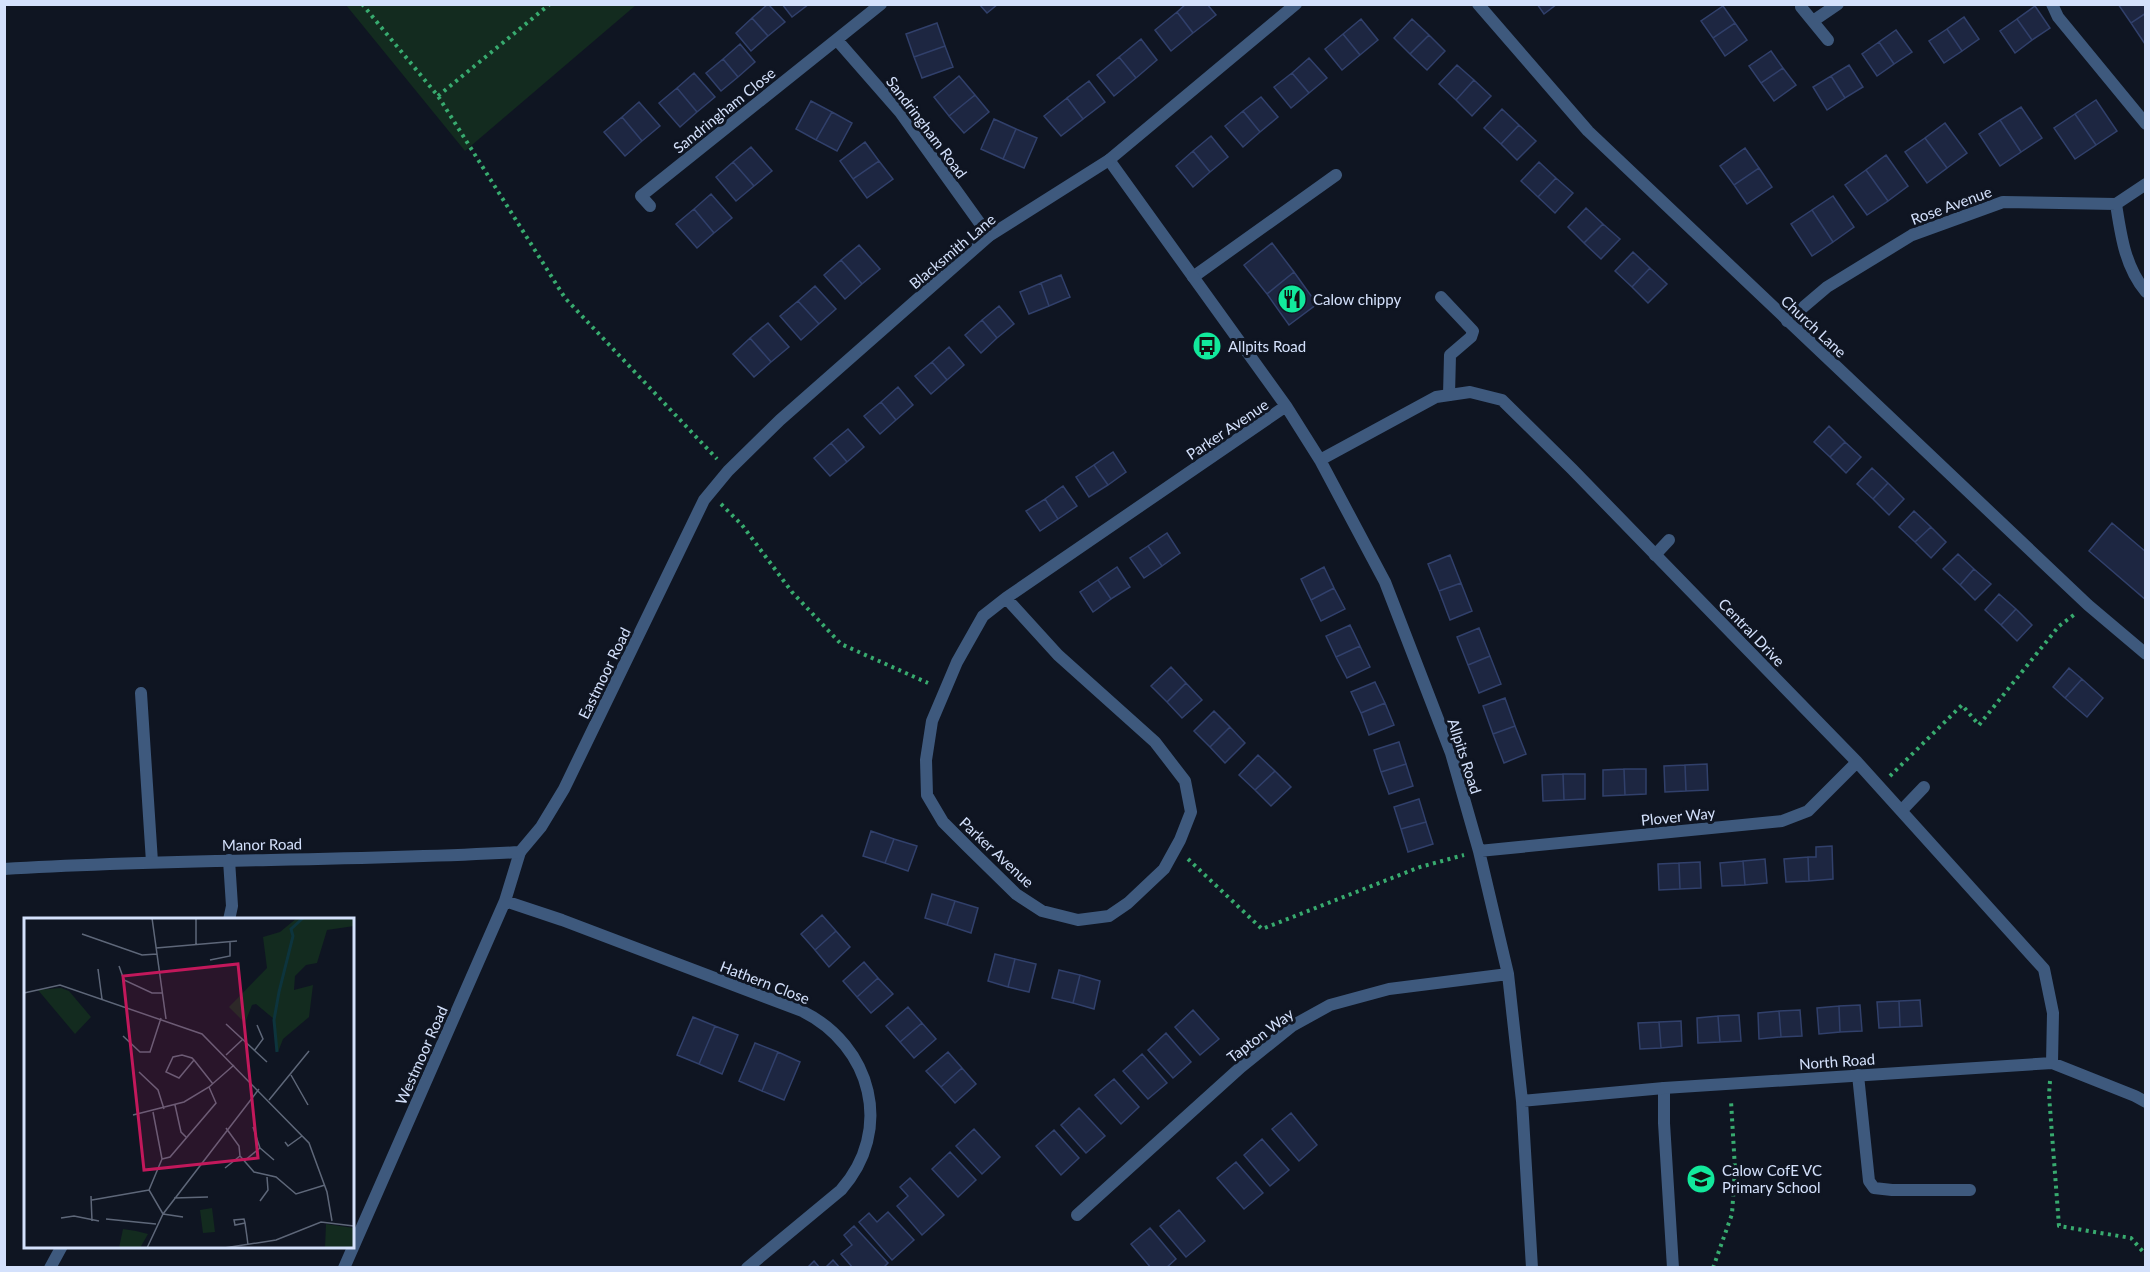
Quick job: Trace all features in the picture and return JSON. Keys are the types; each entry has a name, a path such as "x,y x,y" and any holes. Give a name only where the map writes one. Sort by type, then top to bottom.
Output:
{"street":[{"path":"837,40 881,4"},
{"name":"Blacksmith Lane","path":"707,496 728,471 780,420 988,236 1109,160 1296,4"},
{"name":"Church Lane","path":"1478,4 1588,131 2088,605 2145,654"},
{"path":"1813,21 1838,4"},
{"path":"2052,4 2058,17 2145,124"},
{"path":"1801,7 1828,39"},
{"name":"Sandringham Close","path":"650,206 641,196 837,40"},
{"name":"Sandringham Road","path":"837,40 900,112 988,236"},
{"name":"Allpits Road","path":"1109,160 1286,406 1320,460 1385,582 1451,753 1479,851 1508,974 1522,1101 1532,1268"},
{"path":"1193,277 1336,175"},
{"path":"2145,184 2116,204 2122,247 2137,282 2145,292"},
{"name":"Rose Avenue","path":"1787,321 1827,287 1912,235 2003,202 2116,204"},
{"path":"1441,297 1473,331 1471,337 1450,355 1449,395"},
{"name":"Central Drive","path":"1320,460 1436,397 1470,392 1502,400 1880,786 2044,969 2053,1012 2052,1063"},
{"name":"Parker Avenue","path":"1006,598 1058,655 1155,742 1185,781 1191,812 1164,869 1128,903 1109,916 1078,920 1042,911 1016,894 943,822 927,795 926,760 932,721 957,662 983,616 1006,598 1286,406"},
{"name":"Eastmoor Road","path":"520,852 541,827 564,789 707,496"},
{"path":"1655,555 1670,540"},
{"path":"141,693 152,862"},
{"name":"Plover Way","path":"1479,851 1782,821 1808,811 1857,762"},
{"path":"1902,810 1924,787"},
{"name":"Manor Road","path":"4,869 152,862 451,856 520,852"},
{"name":"Westmoor Road","path":"354,1245 505,901 520,852"},
{"path":"229,860 232,906 230,918"},
{"name":"Hathern Close","path":"505,901 562,920 802,1011 816,1018 836,1035 853,1055 861,1069 869,1105 867,1141 854,1176 747,1268"},
{"name":"Tapton Way","path":"1077,1215 1241,1067 1292,1026 1330,1005 1389,989 1508,974"},
{"name":"North Road","path":"1522,1101 1731,1083 2052,1063 2135,1095 2145,1102"},
{"path":"1858,1075 1869,1181 1874,1188 1970,1190"},
{"path":"1664,1088 1673,1268"},
{"path":"50,1268 61,1248"},
{"name":"Westmoor Road","path":"344,1268 353,1248"}],"path":[{"path":"363,4 438,96 566,298 728,471"},
{"path":"438,96 550,4"},
{"path":"707,496 742,525 792,592 841,644 946,691"},
{"path":"1880,786 1962,705 1978,725 2059,626 2088,605"},
{"path":"1176,847 1262,929 1420,867 1479,851"},
{"path":"2052,1063 2049,1095 2059,1226 2131,1238 2145,1256"},
{"path":"1713,1268 1732,1214 1736,1169 1731,1083"}],"green space":[{"path":"346,5 636,5 465,151"}],"building":[{"path":"768,4 785,22 768,36 752,18"},
{"path":"782,4 809,4 792,17"},
{"path":"979,4 998,4 987,13"},
{"path":"1186,4 1207,4 1216,15 1193,33 1177,12"},
{"path":"1537,4 1557,4 1544,14"},
{"path":"2118,4 2146,4 2146,13 2131,23"},
{"path":"1723,6 1735,23 1713,38 1701,21"},
{"path":"2035,6 2050,28 2032,40 2017,19"},
{"path":"1177,12 1193,33 1171,51 1155,30"},
{"path":"2146,13 2146,43 2145,44 2131,23"},
{"path":"1964,17 1979,39 1962,51 1947,29"},
{"path":"752,18 768,36 751,51 736,33"},
{"path":"1361,19 1378,40 1360,55 1343,34"},
{"path":"1412,19 1429,35 1410,54 1394,38"},
{"path":"2017,19 2032,40 2015,53 2000,31"},
{"path":"937,23 945,46 914,57 906,34"},
{"path":"1735,23 1747,40 1725,56 1713,38"},
{"path":"1947,29 1962,51 1944,63 1929,41"},
{"path":"1896,30 1912,52 1894,64 1879,42"},
{"path":"1343,34 1360,55 1342,70 1325,49"},
{"path":"1429,35 1445,51 1427,70 1410,54"},
{"path":"1141,39 1157,60 1136,78 1119,57"},
{"path":"1879,42 1894,64 1877,76 1862,54"},
{"path":"740,44 755,62 738,77 723,59"},
{"path":"945,46 953,67 922,78 914,57"},
{"path":"1771,51 1783,68 1761,83 1749,66"},
{"path":"1119,57 1136,78 1114,96 1097,75"},
{"path":"1309,58 1327,78 1309,93 1292,73"},
{"path":"723,59 738,77 721,91 706,73"},
{"path":"1457,65 1474,80 1456,100 1439,84"},
{"path":"1849,65 1863,87 1845,98 1831,76"},
{"path":"1783,68 1796,85 1774,101 1761,83"},
{"path":"694,73 715,97 697,112 677,88"},
{"path":"1292,73 1309,93 1291,108 1274,87"},
{"path":"959,76 975,95 949,116 934,97"},
{"path":"1831,76 1845,98 1827,110 1813,87"},
{"path":"1474,80 1491,96 1472,116 1456,100"},
{"path":"1089,81 1105,102 1083,119 1067,98"},
{"path":"677,88 697,112 680,127 659,103"},
{"path":"975,95 989,112 964,133 949,116"},
{"path":"1261,97 1278,117 1260,132 1243,111"},
{"path":"1067,98 1083,119 1061,136 1044,116"},
{"path":"2096,100 2117,131 2096,145 2075,114"},
{"path":"811,101 832,112 816,140 796,129"},
{"path":"639,102 660,126 642,141 622,117"},
{"path":"2021,107 2042,138 2021,152 2000,120"},
{"path":"1502,109 1519,125 1501,144 1484,128"},
{"path":"1243,111 1260,132 1243,147 1225,126"},
{"path":"832,112 852,123 837,151 816,140"},
{"path":"2075,114 2096,145 2075,159 2054,128"},
{"path":"622,117 642,141 625,156 604,132"},
{"path":"994,119 1016,129 1003,159 981,149"},
{"path":"2000,120 2021,152 2000,166 1979,134"},
{"path":"1945,123 1967,153 1947,168 1925,138"},
{"path":"1519,125 1536,141 1517,160 1501,144"},
{"path":"1016,129 1037,138 1024,168 1003,159"},
{"path":"1211,136 1228,157 1210,172 1193,151"},
{"path":"1925,138 1947,168 1927,183 1905,152"},
{"path":"865,142 879,161 853,179 840,161"},
{"path":"751,147 772,171 754,186 733,162"},
{"path":"1745,148 1759,168 1734,185 1720,166"},
{"path":"1193,151 1210,172 1193,187 1176,166"},
{"path":"1886,155 1908,186 1888,201 1866,170"},
{"path":"879,161 893,179 867,198 853,179"},
{"path":"733,162 754,186 736,201 716,177"},
{"path":"1539,162 1556,178 1538,197 1521,181"},
{"path":"1759,168 1772,187 1747,204 1734,185"},
{"path":"1866,170 1888,201 1867,215 1845,185"},
{"path":"1556,178 1573,193 1555,213 1538,197"},
{"path":"711,194 732,218 714,233 694,209"},
{"path":"1833,196 1854,227 1833,242 1812,210"},
{"path":"1586,208 1603,224 1584,243 1568,227"},
{"path":"694,209 714,233 697,248 676,224"},
{"path":"1812,210 1833,242 1812,256 1791,224"},
{"path":"1603,224 1620,239 1601,259 1584,243"},
{"path":"1272,243 1294,272 1267,294 1244,265"},
{"path":"859,245 880,269 862,284 841,260"},
{"path":"1633,252 1650,268 1632,287 1615,271"},
{"path":"841,260 862,284 845,299 824,275"},
{"path":"1650,268 1667,284 1648,303 1632,287"},
{"name":"Calow chippy","path":"1294,272 1317,304 1289,325 1267,294"},
{"path":"1061,275 1070,297 1049,306 1041,283"},
{"path":"1041,283 1049,306 1029,314 1020,292"},
{"path":"815,286 836,309 819,324 798,301"},
{"path":"798,301 819,324 801,340 780,316"},
{"path":"999,306 1014,324 997,338 982,320"},
{"path":"982,320 997,338 981,353 965,335"},
{"path":"768,323 789,347 771,362 750,338"},
{"path":"750,338 771,362 754,377 733,354"},
{"path":"949,347 964,365 947,380 932,362"},
{"path":"932,362 947,380 931,394 915,376"},
{"path":"898,387 913,405 896,420 881,402"},
{"path":"881,402 896,420 880,434 864,416"},
{"path":"1829,426 1845,442 1830,457 1814,442"},
{"path":"848,429 864,447 847,462 831,443"},
{"path":"1845,442 1861,457 1846,473 1830,457"},
{"path":"831,443 847,462 830,476 814,458"},
{"path":"1113,452 1126,472 1108,485 1094,465"},
{"path":"1094,465 1108,485 1089,497 1076,477"},
{"path":"1872,468 1888,483 1873,499 1857,484"},
{"path":"1888,483 1904,499 1889,515 1873,499"},
{"path":"1063,486 1077,506 1058,519 1045,499"},
{"path":"1045,499 1058,519 1040,531 1026,511"},
{"path":"1914,511 1931,527 1915,542 1899,527"},
{"path":"2112,523 2146,552 2146,600 2089,551"},
{"path":"1931,527 1946,542 1931,558 1915,542"},
{"path":"1167,533 1180,553 1162,566 1148,546"},
{"path":"1148,546 1162,566 1144,578 1130,558"},
{"path":"1958,554 1974,569 1960,585 1943,569"},
{"path":"1450,555 1461,583 1439,591 1428,564"},
{"path":"1117,567 1130,587 1111,599 1098,580"},
{"path":"1324,567 1334,588 1311,600 1301,579"},
{"path":"1974,569 1991,584 1975,600 1960,585"},
{"path":"1098,580 1111,599 1093,612 1080,592"},
{"path":"1461,583 1472,611 1450,620 1439,591"},
{"path":"1334,588 1345,609 1321,621 1311,600"},
{"path":"1999,594 2016,609 2001,625 1985,610"},
{"path":"2016,609 2032,625 2017,641 2001,625"},
{"path":"1350,625 1360,646 1336,657 1326,636"},
{"path":"1479,628 1490,656 1468,665 1457,637"},
{"path":"1360,646 1370,667 1347,678 1336,657"},
{"path":"1490,656 1501,684 1479,693 1468,665"},
{"path":"1171,667 1186,683 1167,702 1151,686"},
{"path":"2069,668 2082,679 2065,698 2053,687"},
{"path":"2082,679 2103,698 2087,717 2065,698"},
{"path":"1375,682 1385,703 1361,713 1351,692"},
{"path":"1186,683 1202,700 1182,718 1167,702"},
{"path":"1505,698 1515,726 1493,734 1483,706"},
{"path":"1385,703 1394,725 1369,735 1361,713"},
{"path":"1214,711 1230,727 1210,747 1194,731"},
{"path":"1515,726 1526,754 1504,763 1493,734"},
{"path":"1230,727 1245,743 1225,763 1210,747"},
{"path":"1399,742 1406,764 1381,772 1374,750"},
{"path":"1258,755 1275,771 1255,790 1239,775"},
{"path":"1406,764 1413,786 1389,794 1381,772"},
{"path":"1707,764 1708,790 1686,791 1685,765"},
{"path":"1685,765 1686,791 1665,792 1664,766"},
{"path":"1624,769 1646,769 1646,794 1625,795"},
{"path":"1624,769 1625,795 1603,796 1603,770"},
{"path":"1275,771 1291,787 1271,806 1255,790"},
{"path":"1563,774 1564,800 1543,801 1542,775"},
{"path":"1563,774 1585,774 1585,799 1564,800"},
{"path":"1419,799 1426,822 1401,829 1394,807"},
{"path":"1426,822 1433,844 1408,852 1401,829"},
{"path":"871,831 894,839 885,863 863,856"},
{"path":"894,839 917,846 908,871 885,863"},
{"path":"1832,846 1833,879 1809,881 1808,857 1816,857 1816,847"},
{"path":"1808,857 1809,881 1786,882 1784,859"},
{"path":"1765,859 1767,883 1745,885 1743,861"},
{"path":"1743,861 1745,885 1722,886 1720,863"},
{"path":"1700,862 1701,888 1680,889 1679,863"},
{"path":"1679,863 1680,889 1659,890 1658,864"},
{"path":"932,894 955,901 947,925 925,918"},
{"path":"955,901 978,908 971,933 947,925"},
{"path":"822,915 836,931 815,950 801,934"},
{"path":"836,931 850,947 829,967 815,950"},
{"path":"995,954 1015,959 1008,987 988,981"},
{"path":"1015,959 1036,964 1029,992 1008,987"},
{"path":"864,962 878,978 857,997 843,981"},
{"path":"1059,970 1080,975 1073,1003 1052,998"},
{"path":"1080,975 1100,981 1094,1009 1073,1003"},
{"path":"878,978 893,994 871,1013 857,997"},
{"path":"1920,1000 1922,1026 1900,1027 1899,1001"},
{"path":"1899,1001 1900,1027 1879,1028 1877,1002"},
{"path":"1860,1005 1862,1031 1840,1032 1839,1006"},
{"path":"1839,1006 1840,1032 1819,1034 1817,1008"},
{"path":"908,1007 922,1023 900,1042 886,1026"},
{"path":"1193,1010 1219,1039 1200,1055 1175,1027"},
{"path":"1800,1010 1802,1036 1781,1037 1779,1011"},
{"path":"1779,1011 1781,1037 1759,1039 1758,1013"},
{"path":"1739,1015 1741,1041 1720,1042 1718,1016"},
{"path":"1718,1016 1720,1042 1698,1043 1697,1018"},
{"path":"693,1017 715,1026 699,1064 677,1055"},
{"path":"1681,1021 1682,1046 1661,1048 1659,1022"},
{"path":"1659,1022 1661,1048 1640,1049 1638,1023"},
{"path":"922,1023 936,1039 914,1058 900,1042"},
{"path":"715,1026 738,1035 722,1074 699,1064"},
{"path":"1166,1033 1191,1062 1173,1078 1148,1050"},
{"path":"755,1043 778,1052 762,1091 739,1081"},
{"path":"778,1052 800,1062 784,1100 762,1091"},
{"path":"948,1052 962,1068 941,1087 926,1071"},
{"path":"1142,1054 1167,1083 1148,1099 1123,1071"},
{"path":"962,1068 976,1084 955,1103 941,1087"},
{"path":"1114,1079 1139,1107 1121,1124 1095,1095"},
{"path":"1079,1108 1105,1136 1086,1153 1061,1125"},
{"path":"1291,1113 1317,1145 1299,1161 1272,1129"},
{"path":"974,1129 1000,1157 982,1174 956,1146"},
{"path":"1054,1130 1079,1158 1061,1175 1036,1146"},
{"path":"1262,1139 1289,1170 1270,1186 1244,1155"},
{"path":"950,1152 976,1180 958,1197 932,1169"},
{"path":"1236,1162 1263,1193 1244,1209 1217,1178"},
{"path":"910,1178 944,1215 922,1235 897,1206 908,1196 900,1187"},
{"path":"1179,1210 1205,1241 1186,1257 1160,1226"},
{"path":"888,1212 914,1240 892,1260 859,1222 869,1213 877,1222"},
{"path":"854,1226 888,1263 883,1268 853,1268 841,1254 852,1245 844,1235"},
{"path":"1150,1228 1176,1259 1166,1268 1151,1268 1131,1244"},
{"path":"833,1260 840,1268 825,1268"},
{"path":"814,1261 820,1268 807,1268"}],"place":[{"name":"Calow chippy","path":"1292,299"},
{"name":"Allpits Road","path":"1207,346"},
{"name":"Calow CofE VC Primary School","path":"1701,1179"}]}
